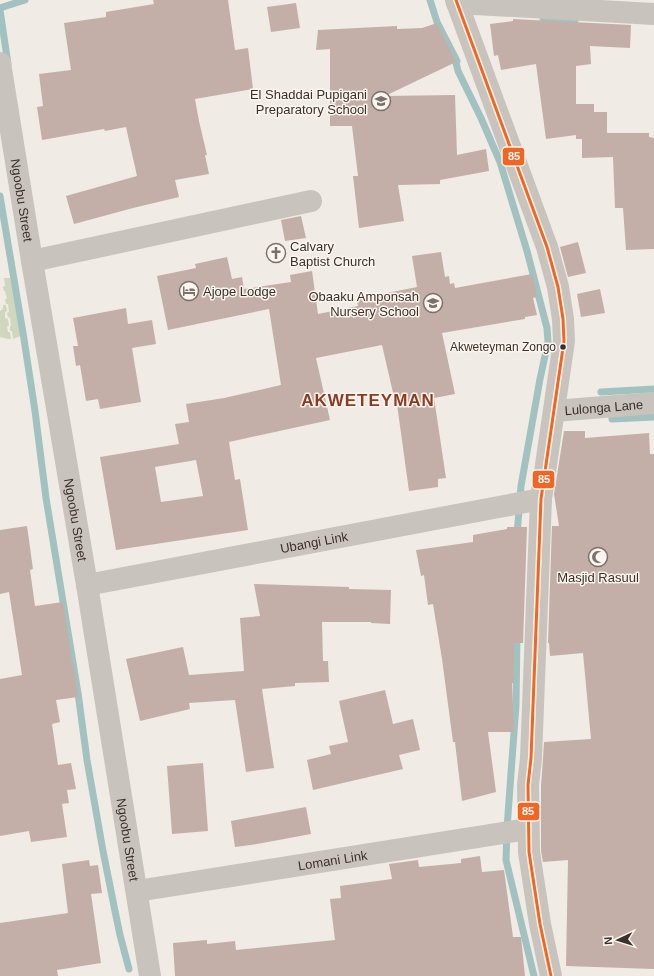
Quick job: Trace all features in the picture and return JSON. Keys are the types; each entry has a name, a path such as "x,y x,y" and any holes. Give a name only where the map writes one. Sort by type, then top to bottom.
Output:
{"street":[{"path":"551,976 531,870 528,828 528,785 541,499 564,341 563,320 558,287 547,247 457,1 654,14"},
{"name":"Ngoobu Street","path":"0,63 87,585 150,976"},
{"path":"32,261 311,201"},
{"name":"Lulonga Lane","path":"554,411 654,403"},
{"name":"Ubangi Link","path":"87,585 541,499"},
{"name":"Lomani Link","path":"137,891 528,828"}],"green space":[{"path":"4,278 13,279 21,336 13,339 12,331 10,331 10,318 8,317 7,313 9,312 8,304 6,304 5,299 7,299 3,287 5,286"},
{"path":"3,305 6,305 7,311 5,312 5,318 8,319 9,326 7,326 11,339 0,337 0,311 3,309"}],"building":[{"path":"153,0 228,0 235,50 248,48 253,89 195,99 207,155 205,155 209,174 175,180 179,197 74,224 66,196 137,176 126,127 105,131 104,129 42,140 37,107 43,106 39,74 71,70 64,23 106,17 106,12 154,4"},
{"path":"296,3 300,28 271,32 267,7"},
{"path":"513,19 631,25 630,48 590,46 591,64 576,66 576,104 594,104 594,112 607,112 607,133 649,133 649,137 654,138 654,249 626,250 623,208 615,208 613,157 582,158 582,139 576,139 576,135 546,139 536,64 501,70 498,55 494,56 490,24 513,21"},
{"path":"437,23 456,62 385,96 455,95 457,155 486,149 489,171 440,180 440,184 398,185 404,221 359,228 353,176 358,176 352,126 330,126 330,49 316,50 318,30 397,26 397,29 422,28"},
{"path":"301,216 306,238 285,241 281,220"},
{"path":"578,242 586,273 568,277 560,247"},
{"path":"441,252 445,277 449,276 450,284 454,283 455,288 532,274 537,297 533,298 537,315 525,317 525,319 442,333 455,394 434,398 446,478 438,479 438,487 409,491 396,397 394,397 382,345 316,358 330,420 229,442 235,480 240,479 248,530 116,550 100,457 179,444 175,424 189,422 186,404 224,398 281,385 269,309 168,330 157,276 196,268 195,264 227,257 232,279 242,277 244,289 291,282 290,275 312,271 318,314 358,306 357,299 417,287 412,256","holes":["196,460 203,496 161,502 155,467"]},
{"path":"600,289 605,313 581,317 577,294"},
{"path":"126,308 128,324 152,320 156,344 132,348 141,402 100,409 98,399 86,401 80,365 76,366 73,346 78,346 73,318"},
{"path":"564,431 585,431 585,438 649,433 650,454 654,454 654,969 566,966 568,860 543,862 541,851 541,786 544,742 591,739 583,653 550,656 548,643 552,526 559,526 554,494"},
{"path":"27,526 33,569 30,570 35,606 63,602 78,697 56,700 60,722 52,724 58,765 71,763 76,789 67,790 69,803 62,804 67,837 31,842 29,831 0,836 0,679 22,675 9,592 0,594 0,530"},
{"path":"507,527 527,527 523,643 514,643 514,683 512,683 514,732 488,732 496,792 462,801 455,742 453,742 433,604 428,605 424,575 421,576 416,550 473,542 473,535 507,529"},
{"path":"254,584 391,590 390,624 371,622 322,622 323,661 328,661 329,682 295,683 295,686 262,689 274,768 246,772 235,700 189,703 190,709 140,721 126,659 183,647 189,675 244,671 240,618 260,616"},
{"path":"385,690 393,724 413,719 420,750 399,755 403,769 313,790 307,760 331,754 329,746 348,742 339,701"},
{"path":"203,763 208,831 172,834 167,766"},
{"path":"306,807 311,834 235,847 231,821"},
{"path":"480,856 482,872 504,870 513,937 521,937 525,976 175,976 173,943 207,940 207,944 235,941 236,950 335,940 330,899 341,898 340,886 392,879 389,864 418,860 419,867 461,863 461,859"},
{"path":"89,860 90,866 98,865 102,893 91,894 101,963 57,970 58,976 0,976 0,923 68,913 62,864"}],"waterway":[{"path":"0,8 25,0"},
{"path":"430,0 437,22 457,61 458,71 500,162 527,251 547,328 548,342 521,486 517,535"},
{"path":"0,10 8,64"},
{"path":"543,18 575,21"},
{"path":"0,196 24,339 46,498 78,693 87,760 115,911 129,969"},
{"path":"601,392 654,389"},
{"path":"612,419 654,417"},
{"path":"517,634 516,705 506,860 534,976"}],"transit line":[{"name":"85","path":"456,0 547,247 558,287 563,319 564,341 541,499 531,758 528,785 529,852 540,924 551,976"}],"place":[{"name":"El Shaddai Pupigani Preparatory School","path":"381,101"},
{"name":"Calvary Baptist Church","path":"276,253"},
{"name":"Ajope Lodge","path":"189,291"},
{"name":"Obaaku Amponsah Nursery School","path":"433,303"},
{"name":"Akweteyman Zongo","path":"563,347"},
{"name":"Masjid Rasuul","path":"598,557"}],"district":[{"name":"AKWETEYMAN","path":"368,400"}]}
